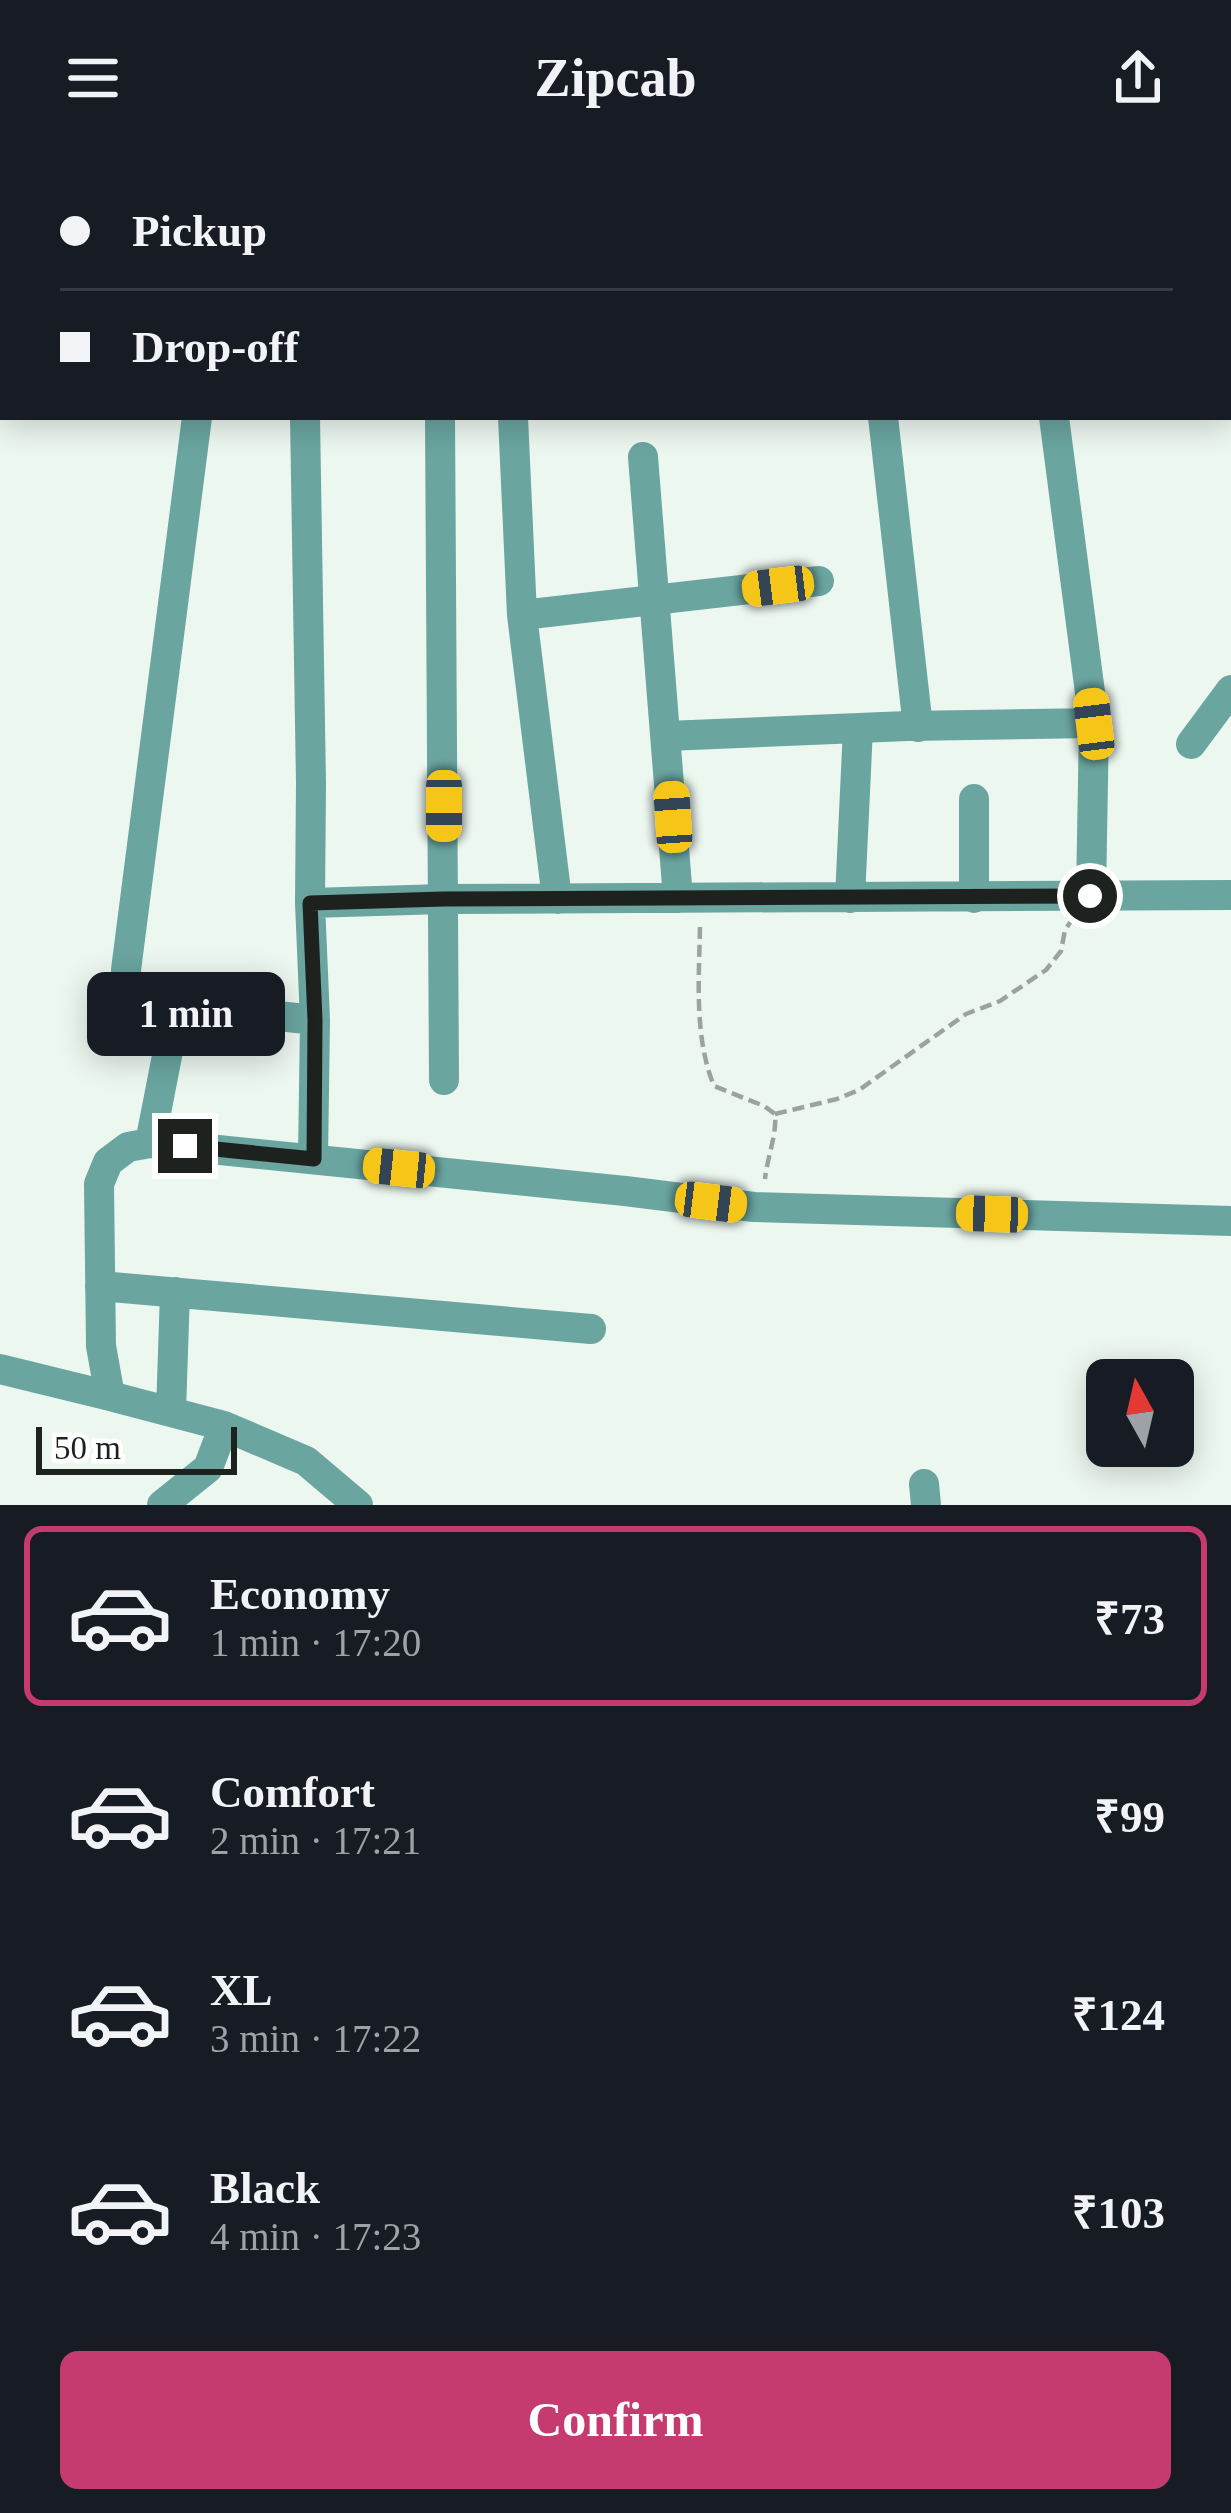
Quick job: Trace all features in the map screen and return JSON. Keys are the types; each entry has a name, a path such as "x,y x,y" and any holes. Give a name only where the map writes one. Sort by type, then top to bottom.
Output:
{"street":[{"path":"150,1143 168,1051 143,1028 129,1000 125,970 196,420"},
{"path":"305,420 314,1159"},
{"path":"440,420 444,1080"},
{"path":"513,420 522,615 556,898"},
{"path":"883,420 918,727"},
{"path":"1054,420 1094,724 1090,896"},
{"path":"643,457 667,736 689,898"},
{"path":"522,615 819,580"},
{"path":"1191,744 1231,690"},
{"path":"667,736 1094,724"},
{"path":"850,898 858,728"},
{"path":"974,799 974,898"},
{"path":"310,903 1231,896"},
{"path":"129,1000 315,1020"},
{"path":"110,1396 101,1346 99,1184 108,1162 128,1147 150,1143 754,1207 1231,1221"},
{"path":"100,1286 591,1329"},
{"path":"171,1412 175,1292"},
{"path":"0,1369 224,1426 306,1462 358,1505"},
{"path":"162,1505 208,1468 224,1426"}],"path":[{"path":"775,1114 859,1090 966,1014 1000,1001 1046,970 1061,951 1065,930 1090,896"},
{"path":"689,898 706,1067 714,1086 775,1114 764,1183 754,1207"}],"route":[{"path":"185,1146 314,1159 310,903 1090,896"}]}
